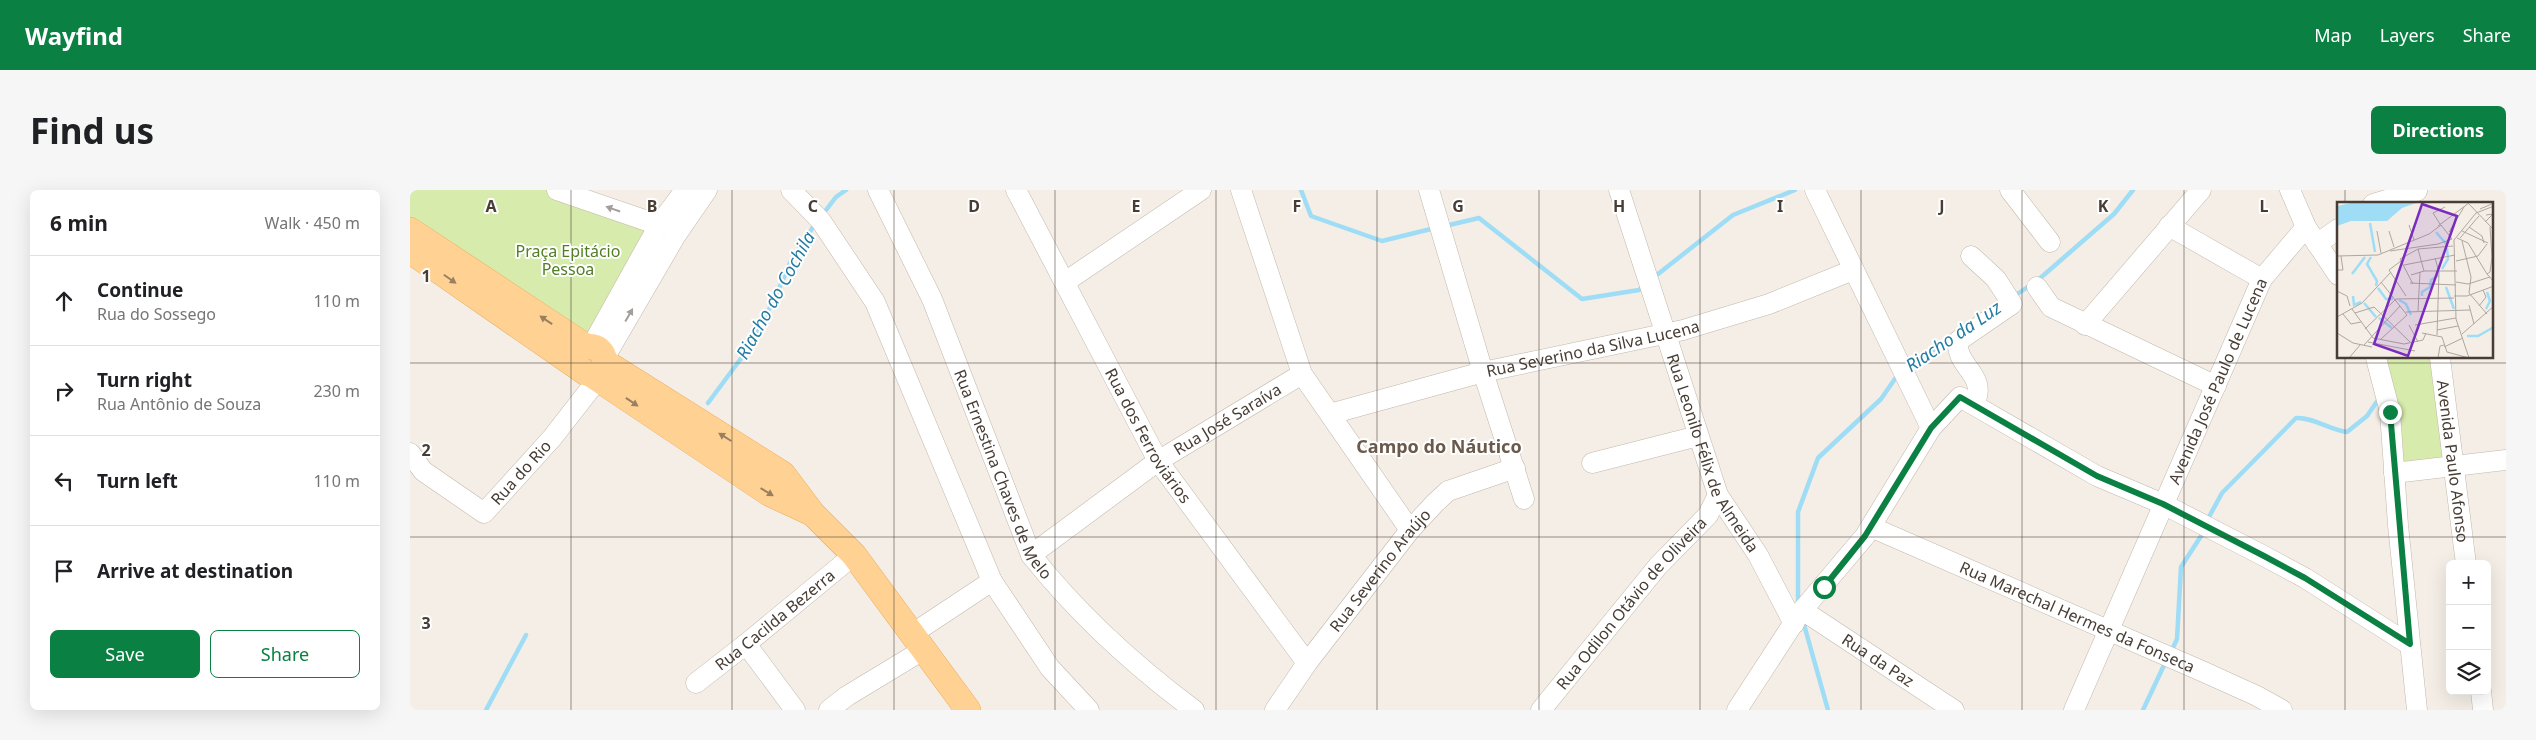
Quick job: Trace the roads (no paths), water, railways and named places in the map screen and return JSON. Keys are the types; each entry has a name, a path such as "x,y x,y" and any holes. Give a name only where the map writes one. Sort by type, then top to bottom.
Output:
{"main road":[{"path":"410,230 594,362"},
{"path":"410,251 783,474 813,514 854,555 968,710"}],"street":[{"path":"557,190 659,225 672,222 676,226 676,235"},
{"path":"594,362 659,225 685,190"},
{"path":"594,362 707,190"},
{"path":"791,190 821,221 876,302 992,581 1050,668 1089,710"},
{"name":"Rua Ernestina Chaves de Melo","path":"878,190 932,299 1031,554 1054,584 1134,662 1194,710"},
{"name":"Rua dos Ferroviários","path":"1016,190 1158,461 1306,663"},
{"path":"1064,282 1201,190"},
{"path":"1241,190 1302,374 1410,530"},
{"path":"1429,190 1483,372 1524,499"},
{"name":"Rua Leonilo Félix de Almeida","path":"1619,190 1718,495 1798,617"},
{"path":"1815,190 1931,428"},
{"path":"2010,190 2050,242"},
{"path":"2085,325 2201,190"},
{"path":"2290,190 2306,227 2337,272"},
{"path":"2379,202 2417,190"},
{"path":"2169,226 2262,279"},
{"name":"Avenida José Paulo de Lucena","path":"2074,710 2262,279 2306,227"},
{"path":"2318,244 2337,230"},
{"path":"1737,710 1798,617 1871,527 1887,496 1931,428 1979,393 1978,385 1957,349 1958,341 2012,304 1996,279 1971,256"},
{"name":"Rua Severino da Silva Lucena","path":"1330,414 1483,372 1666,332 1683,330 1769,304 1853,270"},
{"path":"2037,287 2051,306 2085,325 2216,386"},
{"path":"2376,359 2390,412 2394,473 2417,710"},
{"name":"Avenida Paulo Afonso","path":"2440,359 2466,560"},
{"name":"Rua do Rio","path":"410,453 423,471 484,512 552,438 594,362"},
{"name":"Rua José Saraíva","path":"1031,554 1158,461 1302,374"},
{"path":"1967,401 2097,476 2163,504 2297,574 2410,644"},
{"path":"1592,463 1698,436"},
{"path":"2394,473 2454,468 2506,460"},
{"name":"Rua Severino Araújo","path":"1275,710 1306,663 1410,530 1448,491 1515,468"},
{"name":"Rua Odilon Otávio de Oliveira","path":"1542,710 1658,566 1708,515 1718,495"},
{"name":"Rua Marechal Hermes da Fonseca","path":"1871,527 2108,632 2204,672 2257,696 2282,710"},
{"name":"Rua Cacilda Bezerra","path":"696,682 746,644 854,555"},
{"path":"829,710 992,581"},
{"name":"Rua da Paz","path":"1798,617 1954,710"},
{"path":"746,644 795,710"},
{"path":"2481,695 2483,710"}],"waterway":[{"name":"Riacho do Cochila","path":"823,214 836,197 846,190"},
{"path":"1301,190 1311,216 1382,241 1435,228"},
{"path":"1653,278 1733,215 1795,190"},
{"name":"Riacho da Luz","path":"2038,280 2114,214 2133,190"},
{"path":"1445,226 1479,218 1582,299 1639,290 1643,286"},
{"name":"Riacho do Cochila","path":"708,403 745,353 774,300 791,261 815,224"},
{"name":"Riacho da Luz","path":"2013,297 2032,284"},
{"name":"Riacho da Luz","path":"1906,366 1953,338"},
{"name":"Riacho da Luz","path":"1798,606 1798,512 1818,458 1881,399 1899,373"},
{"path":"2209,517 2222,493 2296,418 2309,419 2347,432 2367,416 2380,397"},
{"path":"2171,652 2177,639 2181,567 2203,533"},
{"name":"Riacho da Luz","path":"1803,621 1828,710"},
{"name":"Riacho do Cochila","path":"486,710 526,635"},
{"path":"2143,710 2166,661"}],"district":[{"name":"Campo do Náutico","path":"1439,446"}],"park label":[{"name":"Praça Epitácio Pessoa","path":"568,260"}]}
